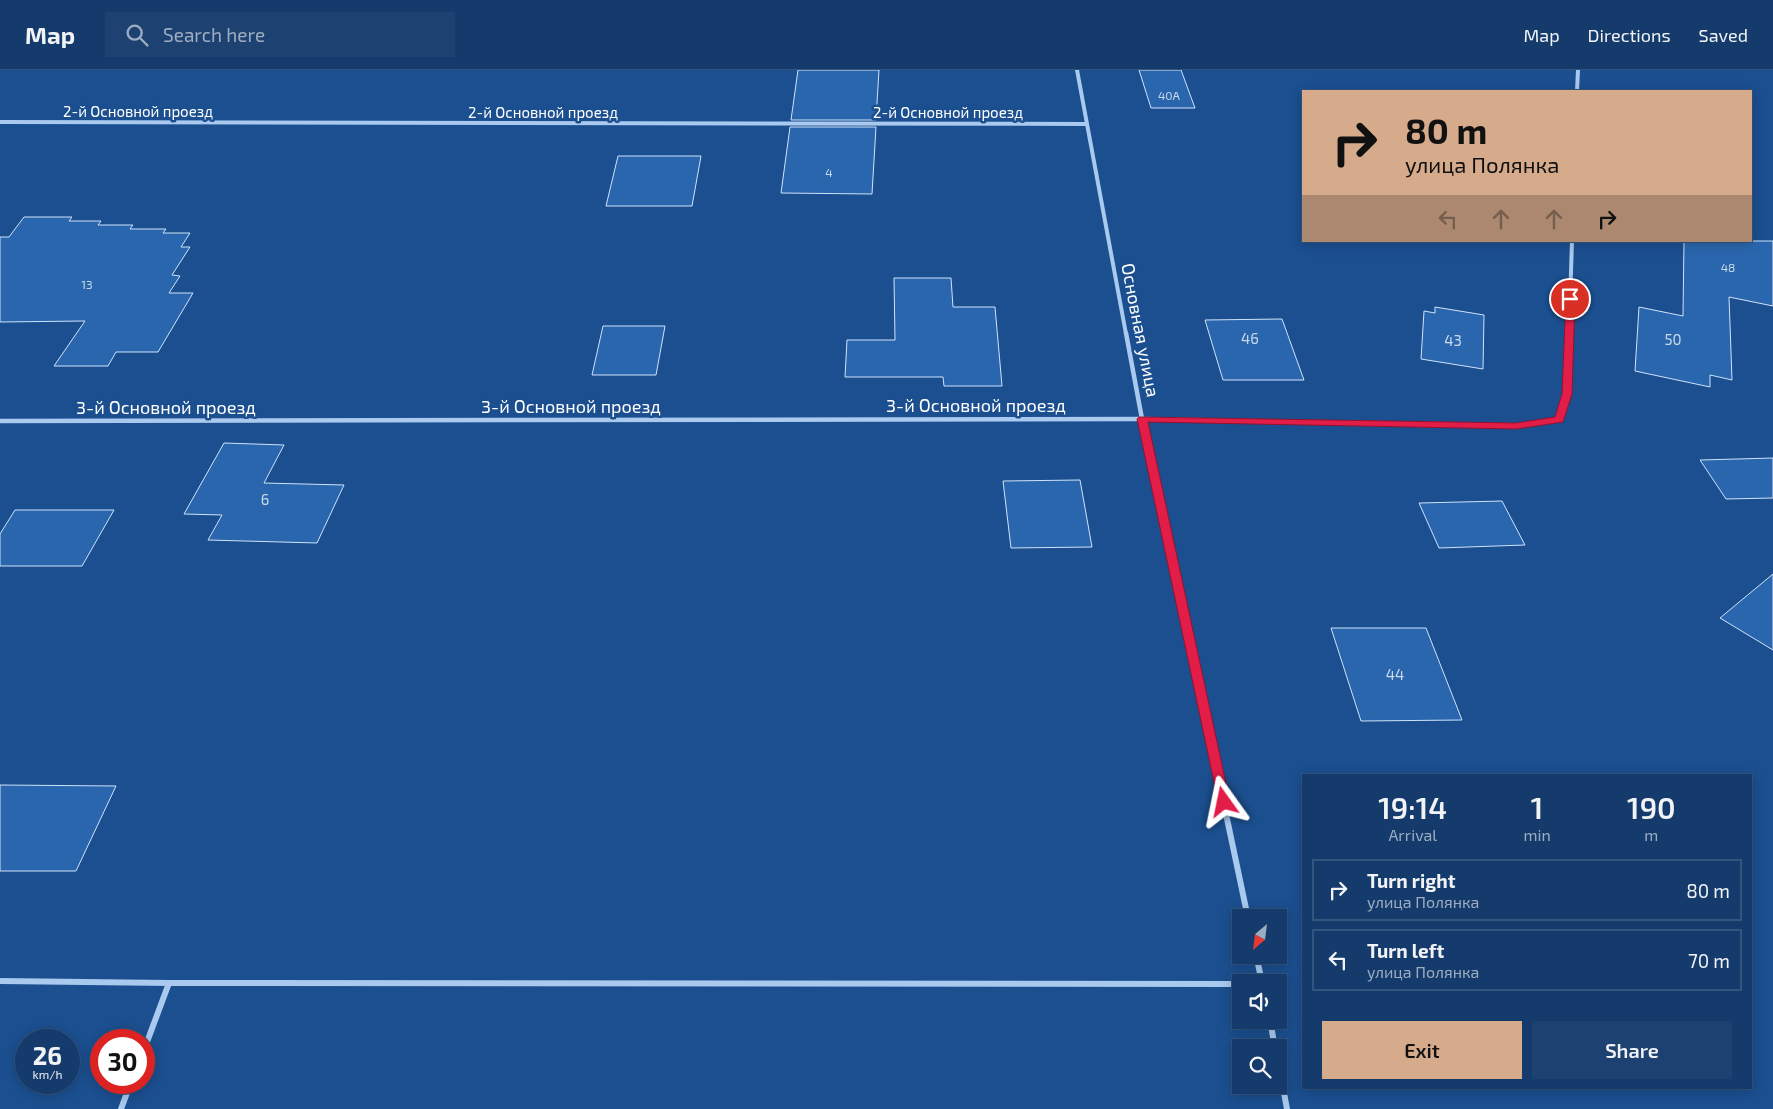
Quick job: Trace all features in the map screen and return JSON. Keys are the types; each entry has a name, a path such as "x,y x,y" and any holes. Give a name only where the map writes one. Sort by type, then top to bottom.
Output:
{"street":[{"name":"Основная улица","path":"1077,70 1142,419 1246,909"},
{"path":"1577,90 1578,70"},
{"name":"2-й Основной проезд","path":"0,122 1086,124"},
{"name":"3-й Основной проезд","path":"0,421 1142,419 1516,426 1559,420 1567,394 1572,242"},
{"path":"0,981 169,983 1232,984"},
{"path":"152,1029 169,983"},
{"path":"121,1109 127,1094"},
{"path":"1284,1094 1287,1109"}],"building":[{"path":"798,70 879,70 876,120 791,120"},
{"path":"1139,70 1181,70 1195,108 1151,108"},
{"path":"790,127 876,127 872,194 781,193"},
{"path":"618,156 701,156 692,206 606,206"},
{"path":"24,217 72,217 69,221 101,221 98,225 133,225 130,229 166,229 163,233 190,233 181,247 190,247 172,275 180,276 169,293 193,293 158,352 116,352 108,366 54,366 85,321 0,322 0,237 9,237"},
{"path":"1773,241 1773,306 1729,297 1732,380 1710,375 1710,387 1635,371 1639,307 1683,316 1684,242"},
{"path":"894,278 951,278 953,307 995,307 1002,386 944,386 943,377 845,377 847,340 895,340"},
{"path":"1435,307 1484,315 1483,369 1421,359 1424,311 1435,313"},
{"path":"1282,319 1304,380 1223,380 1205,320"},
{"path":"603,326 665,326 656,375 592,375"},
{"path":"224,443 284,445 264,483 344,485 317,543 208,540 222,515 184,514"},
{"path":"1773,458 1773,498 1726,499 1700,460"},
{"path":"1080,480 1092,547 1011,548 1003,481"},
{"path":"1502,501 1525,545 1439,548 1419,503"},
{"path":"15,510 114,510 82,566 0,566 0,534"},
{"path":"1773,574 1773,650 1720,618"},
{"path":"1331,628 1426,628 1462,720 1361,721"},
{"path":"0,785 116,786 76,871 0,871"}],"route":[{"path":"1224,802 1142,419 1516,426 1559,420 1567,394 1570,299"}]}
